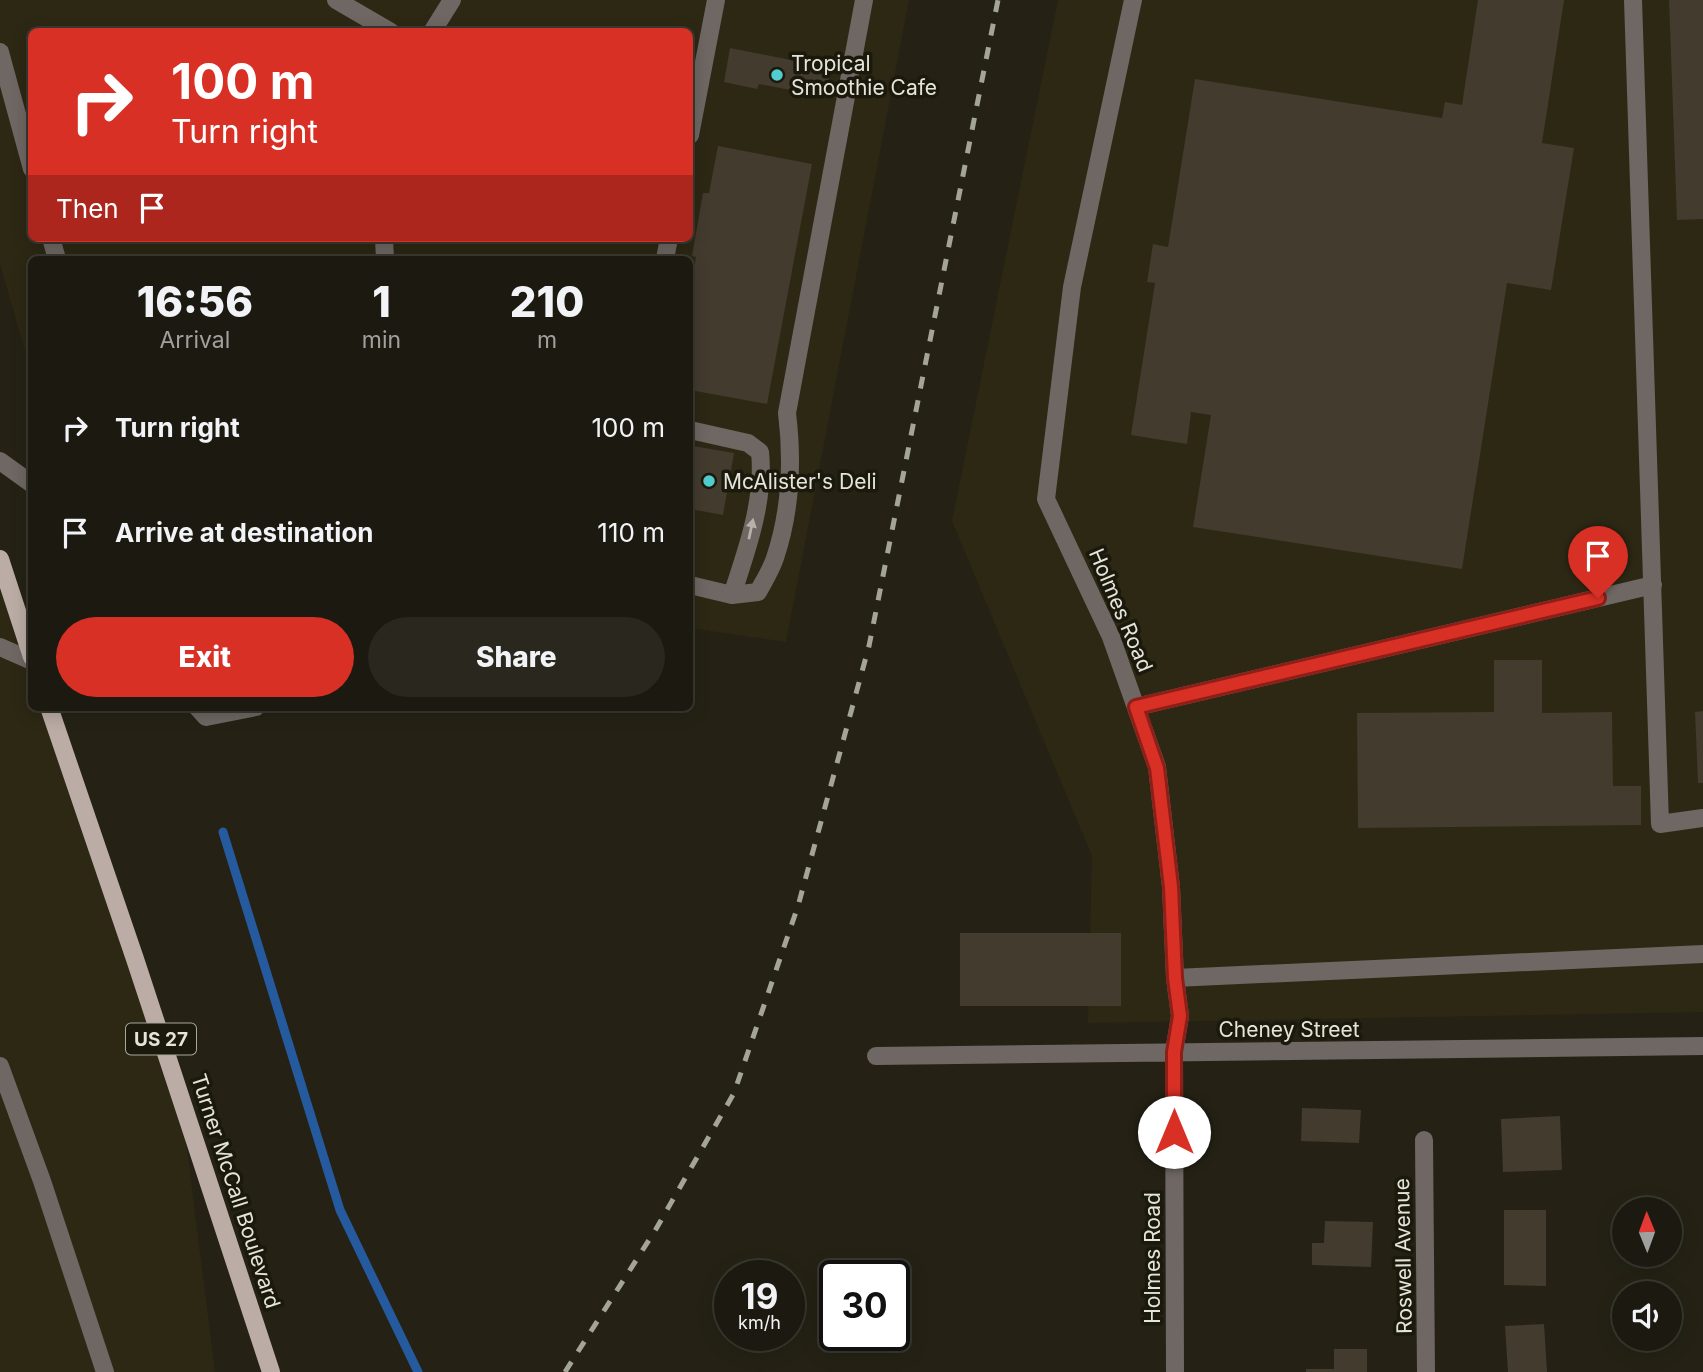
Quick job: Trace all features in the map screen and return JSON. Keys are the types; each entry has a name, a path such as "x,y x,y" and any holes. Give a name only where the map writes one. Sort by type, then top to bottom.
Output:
{"main road":[{"path":"0,559 28,646"},
{"name":"Turner McCall Boulevard","path":"50,711 271,1372"}],"street":[{"path":"338,0 384,28"},
{"path":"434,28 452,0"},
{"path":"693,119 716,0"},
{"path":"693,586 733,595 758,592 775,560 786,516 792,454 787,413 864,0"},
{"name":"Holmes Road","path":"1133,0 1073,287 1046,499 1111,637 1157,768 1171,887 1175,978 1180,1016 1174,1052 1175,1372"},
{"path":"1633,0 1660,824 1703,818"},
{"path":"0,52 9,118 28,157"},
{"path":"693,431 748,443 760,452 762,474 746,553 733,595"},
{"path":"0,461 28,481"},
{"path":"1136,707 1653,585"},
{"path":"0,647 28,658"},
{"path":"201,711 206,717 236,711"},
{"path":"1175,978 1703,954"},
{"name":"Cheney Street","path":"876,1056 1703,1046"},
{"path":"0,1066 43,1181 105,1372"},
{"name":"Roswell Avenue","path":"1424,1140 1426,1372"}],"shaded area":[{"path":"0,0 909,0 786,642 693,628 693,256 28,256 28,362 0,264"},
{"path":"1058,0 1703,0 1703,1012 1088,1023 1092,856 952,521"},
{"path":"0,571 28,649 28,711 50,711 180,1094 215,1372 0,1372"}],"building":[{"path":"1478,0 1564,0 1542,143 1574,148 1551,290 1507,283 1462,569 1193,527 1211,415 1191,412 1187,444 1131,435 1155,283 1147,282 1153,244 1168,247 1195,79 1442,118 1445,102 1462,105"},
{"path":"1669,0 1703,0 1703,219 1677,220"},
{"name":"Tropical Smoothie Cafe","path":"730,48 831,68 826,97 759,84 757,89 724,82"},
{"path":"718,146 812,164 767,404 693,391 693,275 696,257 692,256 703,193 709,193"},
{"name":"McAlister's Deli","path":"693,446 734,453 723,515 693,510"},
{"path":"1494,660 1542,660 1542,713 1612,712 1613,786 1641,786 1641,825 1358,828 1357,713 1494,712"},
{"path":"1703,711 1703,783 1698,783 1695,712"},
{"path":"960,933 1121,933 1121,1006 960,1006"},
{"path":"1302,1108 1361,1110 1359,1143 1301,1141"},
{"path":"1560,1116 1562,1170 1503,1172 1501,1119"},
{"path":"1504,1210 1546,1210 1546,1286 1504,1285"},
{"path":"1325,1221 1373,1222 1371,1267 1312,1265 1312,1243 1324,1243"},
{"path":"1544,1324 1547,1372 1508,1372 1505,1326"},
{"path":"1334,1349 1367,1349 1367,1372 1306,1372 1306,1369 1334,1369"}],"waterway":[{"path":"223,832 340,1210 418,1372"}],"railway":[{"path":"565,1372 656,1229 734,1093 798,906 869,646 998,0"}],"place":[{"name":"Tropical Smoothie Cafe","path":"777,75"},
{"name":"McAlister's Deli","path":"709,481"}],"route":[{"path":"1174,1132 1174,1052 1180,1016 1175,978 1171,887 1157,768 1136,707 1598,598"}]}
